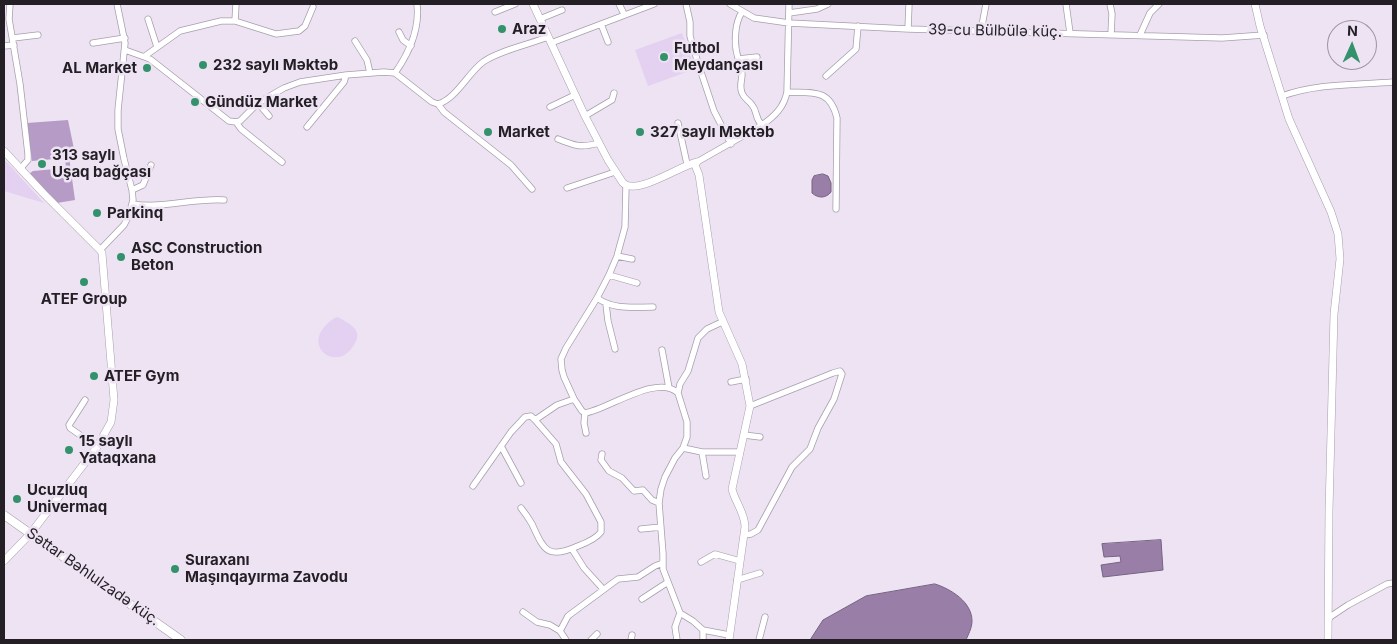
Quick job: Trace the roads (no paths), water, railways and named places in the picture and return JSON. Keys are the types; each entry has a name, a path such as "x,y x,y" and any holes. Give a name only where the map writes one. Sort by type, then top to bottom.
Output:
{"main road":[{"name":"Səttar Bəhlulzadə küç.","path":"4,515 181,640"}],"street":[{"path":"100,250 124,225 132,204 132,190 118,129 125,38 117,4"},
{"path":"235,21 236,4"},
{"path":"495,12 515,4"},
{"path":"533,4 599,144 626,186 625,227 617,256 597,298 561,359 562,370 574,399 585,413"},
{"path":"619,4 624,14"},
{"path":"438,104 448,99 488,59 601,24 654,4"},
{"path":"686,4 690,22 690,36 698,63 714,111 731,144"},
{"name":"39-cu Bülbülə küç.","path":"730,4 754,18 789,23 908,29 1222,38 1264,35"},
{"path":"626,186 635,187 643,185 687,164 697,162 762,126 771,119 784,104 787,92 790,4"},
{"path":"789,13 817,9 828,4"},
{"path":"908,29 909,4"},
{"path":"981,31 986,4"},
{"path":"1066,4 1070,33"},
{"path":"1110,4 1112,14 1111,34"},
{"path":"1140,35 1150,13 1159,4"},
{"path":"1256,4 1282,96 1295,134 1334,221 1339,244 1340,258 1334,314 1329,479 1328,640"},
{"path":"8,5 28,154 28,160 20,169"},
{"path":"395,74 411,46 420,5"},
{"path":"145,56 180,31 221,21 235,21 276,34 299,31 305,26 314,7"},
{"path":"540,20 562,10"},
{"path":"742,12 738,20 736,50 742,73 740,83 742,92 754,107 756,118 762,126"},
{"path":"148,19 157,48"},
{"path":"601,24 608,42"},
{"path":"826,76 856,49 858,26"},
{"path":"398,32 403,40 411,46"},
{"path":"4,46 38,35"},
{"path":"93,43 125,38"},
{"path":"356,40 370,73"},
{"path":"125,50 145,56 229,121 236,122 242,119 258,103 276,91 300,82 346,75 388,72 395,74 432,102 438,104 444,112 511,165 532,189"},
{"path":"738,59 757,56"},
{"path":"307,127 344,82 346,75"},
{"path":"1282,96 1298,90 1327,86 1393,82"},
{"path":"787,92 820,93 826,96 835,109 837,118 836,208"},
{"path":"585,116 612,100 614,93"},
{"path":"550,107 575,95"},
{"path":"258,103 269,116"},
{"path":"236,122 241,130 282,162"},
{"path":"678,123 687,164"},
{"path":"558,139 574,146 582,147 599,144"},
{"path":"4,151 100,250 103,260 114,400 111,422 97,447 31,533 4,561"},
{"path":"585,413 650,389 669,388 678,393 688,430 683,448 674,458 660,489 659,503 664,574 680,613 704,630 729,638 745,520 732,489 750,406 742,364 722,322 717,303 697,162"},
{"path":"132,190 143,185 150,165"},
{"path":"567,188 616,172"},
{"path":"132,204 147,205 200,200 224,200"},
{"path":"617,256 632,259"},
{"path":"609,275 637,283"},
{"path":"597,298 606,304 617,307 653,307"},
{"path":"606,304 615,349"},
{"path":"678,393 688,371 698,338 707,329 722,322"},
{"path":"662,350 669,388"},
{"path":"744,535 758,530 792,467 810,449 818,428 834,399 842,374 840,371 833,373 750,406"},
{"path":"731,382 746,379"},
{"path":"535,420 557,405 574,399"},
{"path":"85,400 69,425 70,428 97,447"},
{"path":"585,413 586,433"},
{"path":"473,486 511,432 526,417 531,416 556,444 561,462 586,494 601,522 601,532 599,535 572,549 557,553 544,549 521,508"},
{"path":"744,435 760,437"},
{"path":"501,446 521,483"},
{"path":"683,448 702,452 740,452"},
{"path":"702,452 706,476"},
{"path":"602,454 601,460 609,471 622,478 632,490 643,490 652,500 659,503"},
{"path":"642,529 661,527"},
{"path":"572,549 584,568 603,589"},
{"path":"701,562 715,554 740,561"},
{"path":"560,631 568,616 603,589 621,578 638,577 663,563"},
{"path":"737,580 760,573"},
{"path":"642,599 668,582"},
{"path":"1329,619 1348,605 1393,582"},
{"path":"523,612 537,622 560,631 566,640"},
{"path":"677,640 675,627 680,613"},
{"path":"759,640 765,617"},
{"path":"703,640 704,630"},
{"path":"591,640 598,634"}],"place":[{"name":"Araz","path":"502,29"},
{"name":"Futbol Meydançası","path":"664,57"},
{"name":"232 saylı Məktəb","path":"203,65"},
{"name":"AL Market","path":"147,68"},
{"name":"Gündüz Market","path":"195,102"},
{"name":"Market","path":"488,132"},
{"name":"327 saylı Məktəb","path":"640,132"},
{"name":"313 saylı Uşaq bağçası","path":"42,164"},
{"name":"Parkinq","path":"97,213"},
{"name":"ASC Construction Beton","path":"121,257"},
{"name":"ATEF Group","path":"84,282"},
{"name":"ATEF Gym","path":"94,376"},
{"name":"15 saylı Yataqxana","path":"69,450"},
{"name":"Ucuzluq Univermaq","path":"17,499"},
{"name":"Suraxanı Maşınqayırma Zavodu","path":"175,569"}]}
